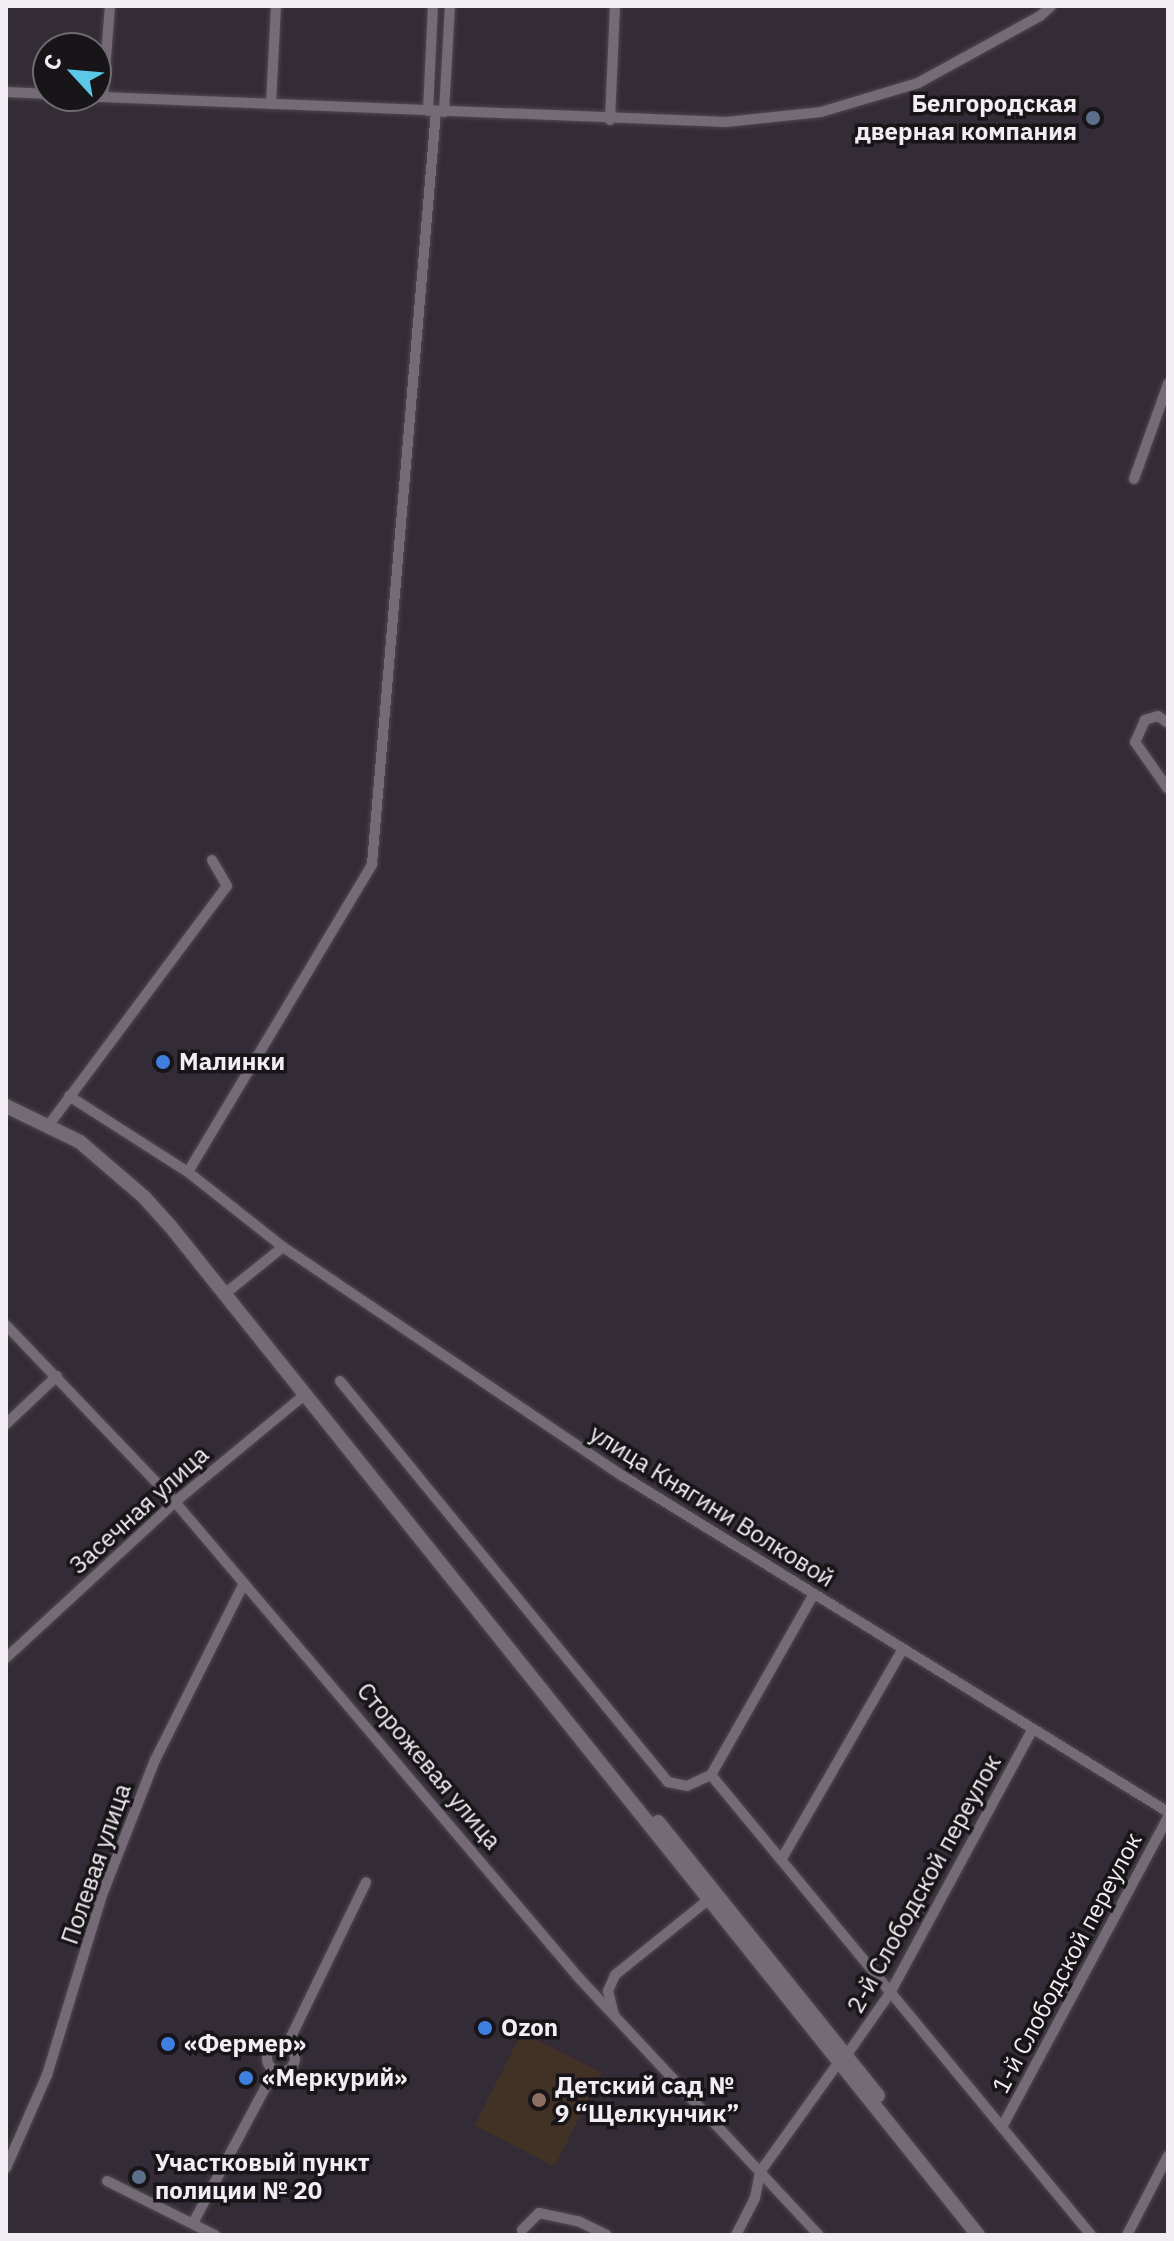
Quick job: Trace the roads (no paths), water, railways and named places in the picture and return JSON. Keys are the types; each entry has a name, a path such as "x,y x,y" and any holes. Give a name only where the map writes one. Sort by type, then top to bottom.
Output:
{"main road":[{"path":"6,1106 80,1142 144,1197 227,1292 271,1348 275,1361 708,1900 990,2235"},
{"path":"271,1348 282,1354 978,2235"}],"street":[{"path":"108,32 110,6"},
{"path":"271,104 276,6"},
{"path":"433,6 436,112"},
{"path":"188,1172 372,864 436,112 450,6"},
{"path":"610,120 615,6"},
{"path":"112,96 610,120 726,122 821,112 918,83 1040,16 1051,6"},
{"path":"6,92 32,93"},
{"path":"1134,479 1168,384"},
{"path":"1168,723 1158,716 1145,720 1135,742 1168,789"},
{"path":"48,1126 227,886 212,860"},
{"name":"улица Княгини Волковой","path":"69,1096 188,1172 283,1247 623,1476 1168,1814"},
{"path":"227,1292 283,1247"},
{"name":"Сторожевая улица","path":"6,1325 175,1502 614,2017 819,2235"},
{"path":"6,1424 57,1376"},
{"path":"340,1381 668,1782 687,1786 711,1775 814,1594"},
{"name":"Засечная улица","path":"6,1658 175,1502 303,1396"},
{"name":"Полевая улица","path":"6,2168 47,2075 102,1895 160,1747 244,1583"},
{"path":"781,1860 903,1649"},
{"name":"2-й Слободской переулок","path":"736,2235 755,2198 760,2172 890,1993 1033,1729"},
{"path":"711,1775 1091,2235"},
{"name":"1-й Слободской переулок","path":"1002,2127 1168,1814"},
{"path":"287,2045 366,1882"},
{"path":"614,2017 608,1991 615,1975 708,1900"},
{"path":"287,2045 295,2056 294,2065 283,2073 274,2071 267,2060 269,2052 274,2046 287,2045"},
{"path":"193,2223 274,2071"},
{"path":"1127,2235 1168,2156"},
{"path":"107,2181 215,2235"},
{"path":"522,2230 539,2213 578,2221 607,2235"}],"place":[{"name":"Белгородская дверная компания","path":"1093,118"},
{"name":"Малинки","path":"163,1062"},
{"name":"Ozon","path":"485,2028"},
{"name":"«Фермер»","path":"168,2044"},
{"name":"«Меркурий»","path":"246,2078"},
{"name":"Детский сад № 9 “Щелкунчик”","path":"539,2100"},
{"name":"Участковый пункт полиции № 20","path":"139,2177"}]}
